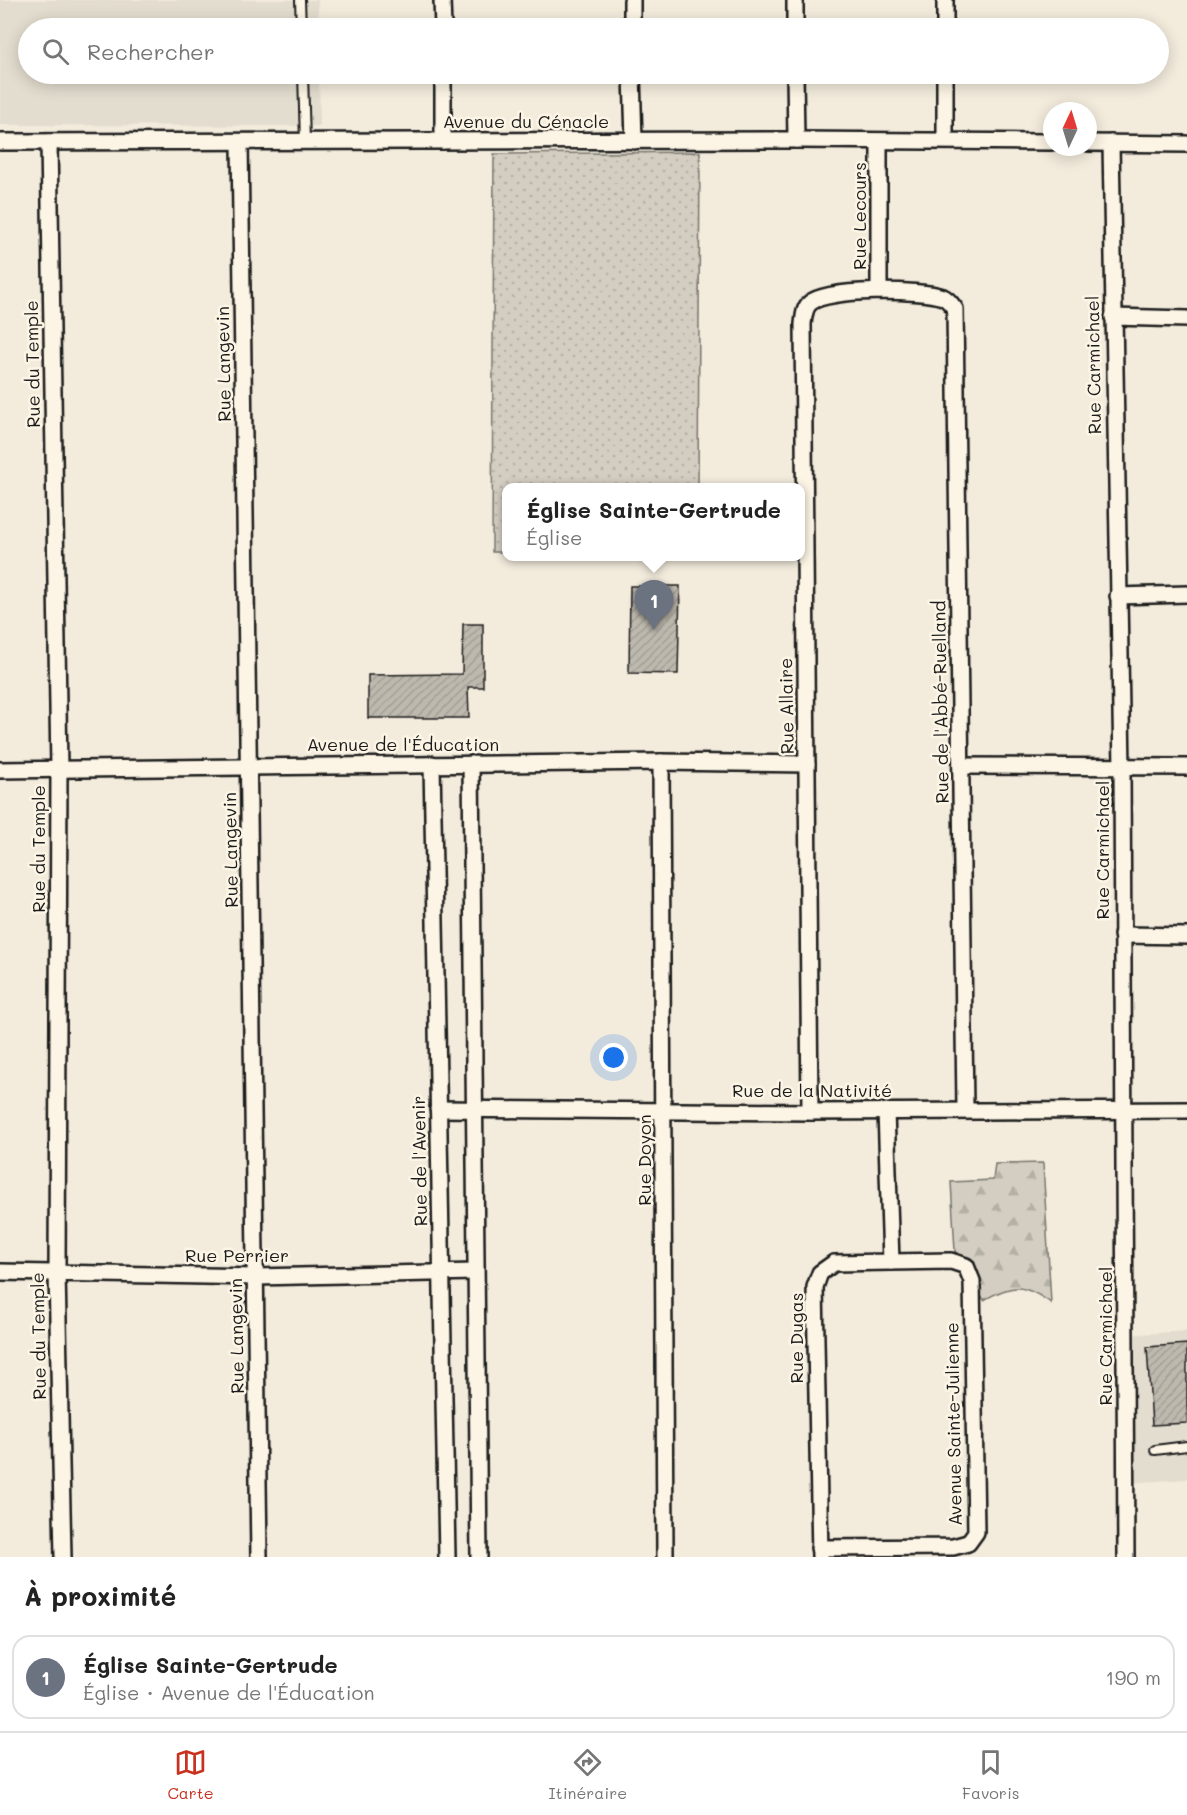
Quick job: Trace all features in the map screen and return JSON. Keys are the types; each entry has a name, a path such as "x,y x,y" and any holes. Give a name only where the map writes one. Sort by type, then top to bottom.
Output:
{"street":[{"path":"442,0 443,18"},
{"path":"632,0 632,18"},
{"path":"795,0 795,18"},
{"path":"945,0 945,18"},
{"path":"443,84 443,141"},
{"path":"632,84 634,141"},
{"path":"795,84 796,140"},
{"path":"945,84 945,141"},
{"name":"Avenue du Cénacle","path":"0,142 796,140 1043,142"},
{"name":"Rue Lecours","path":"879,141 879,290"},
{"name":"Rue du Temple","path":"49,142 59,769 57,1273 63,1557"},
{"name":"Rue Langevin","path":"240,142 259,1557"},
{"path":"1097,143 1187,144"},
{"name":"Rue Carmichael","path":"1111,143 1122,768 1126,1557"},
{"name":"Rue de l'Abbé-Ruelland","path":"879,290 946,297 955,309 965,1109"},
{"name":"Rue Allaire","path":"804,483 802,324 806,309 811,302 822,297 879,290"},
{"path":"1113,317 1187,319"},
{"name":"Rue Allaire","path":"805,561 810,1112"},
{"path":"1118,596 1187,594"},
{"name":"Avenue de l'Éducation","path":"0,770 249,765 661,762 807,764"},
{"name":"Rue Doyon","path":"661,762 664,1557"},
{"name":"Rue de l'Avenir","path":"432,764 447,1557"},
{"path":"471,765 479,1557"},
{"path":"961,766 1122,768 1187,766"},
{"path":"1122,935 1187,936"},
{"name":"Rue de la Nativité","path":"438,1109 664,1109 810,1112 965,1109 1187,1110"},
{"path":"886,1111 891,1262"},
{"name":"Avenue Sainte-Julienne","path":"819,1552 953,1547 968,1543 976,1532 972,1281 966,1266 951,1261 891,1262"},
{"name":"Rue Dugas","path":"819,1552 814,1287 820,1273 834,1263 891,1262"},
{"name":"Rue Perrier","path":"0,1272 256,1276 475,1272"}],"lane":[{"path":"300,0 301,18"},
{"path":"303,84 305,143"},
{"path":"1155,1450 1187,1446"}],"shaded area":[{"path":"0,0 318,0 319,18 18,18 18,84 319,84 320,126 0,125"},
{"path":"1187,1331 1187,1479 1126,1483 1125,1335"}],"green space":[{"path":"700,152 698,483 502,483 502,552 492,552 494,154"},
{"path":"1043,1163 1051,1303 1033,1292 1018,1288 994,1294 984,1300 955,1251 951,1182 993,1180 995,1164"}],"building":[{"path":"630,586 680,586 678,674 629,673"},
{"path":"463,624 483,624 483,687 468,687 469,718 368,718 368,675 462,674"},
{"path":"1187,1344 1187,1423 1152,1425 1147,1347"}],"place":[{"name":"Église Sainte-Gertrude","path":"654,630"}]}
